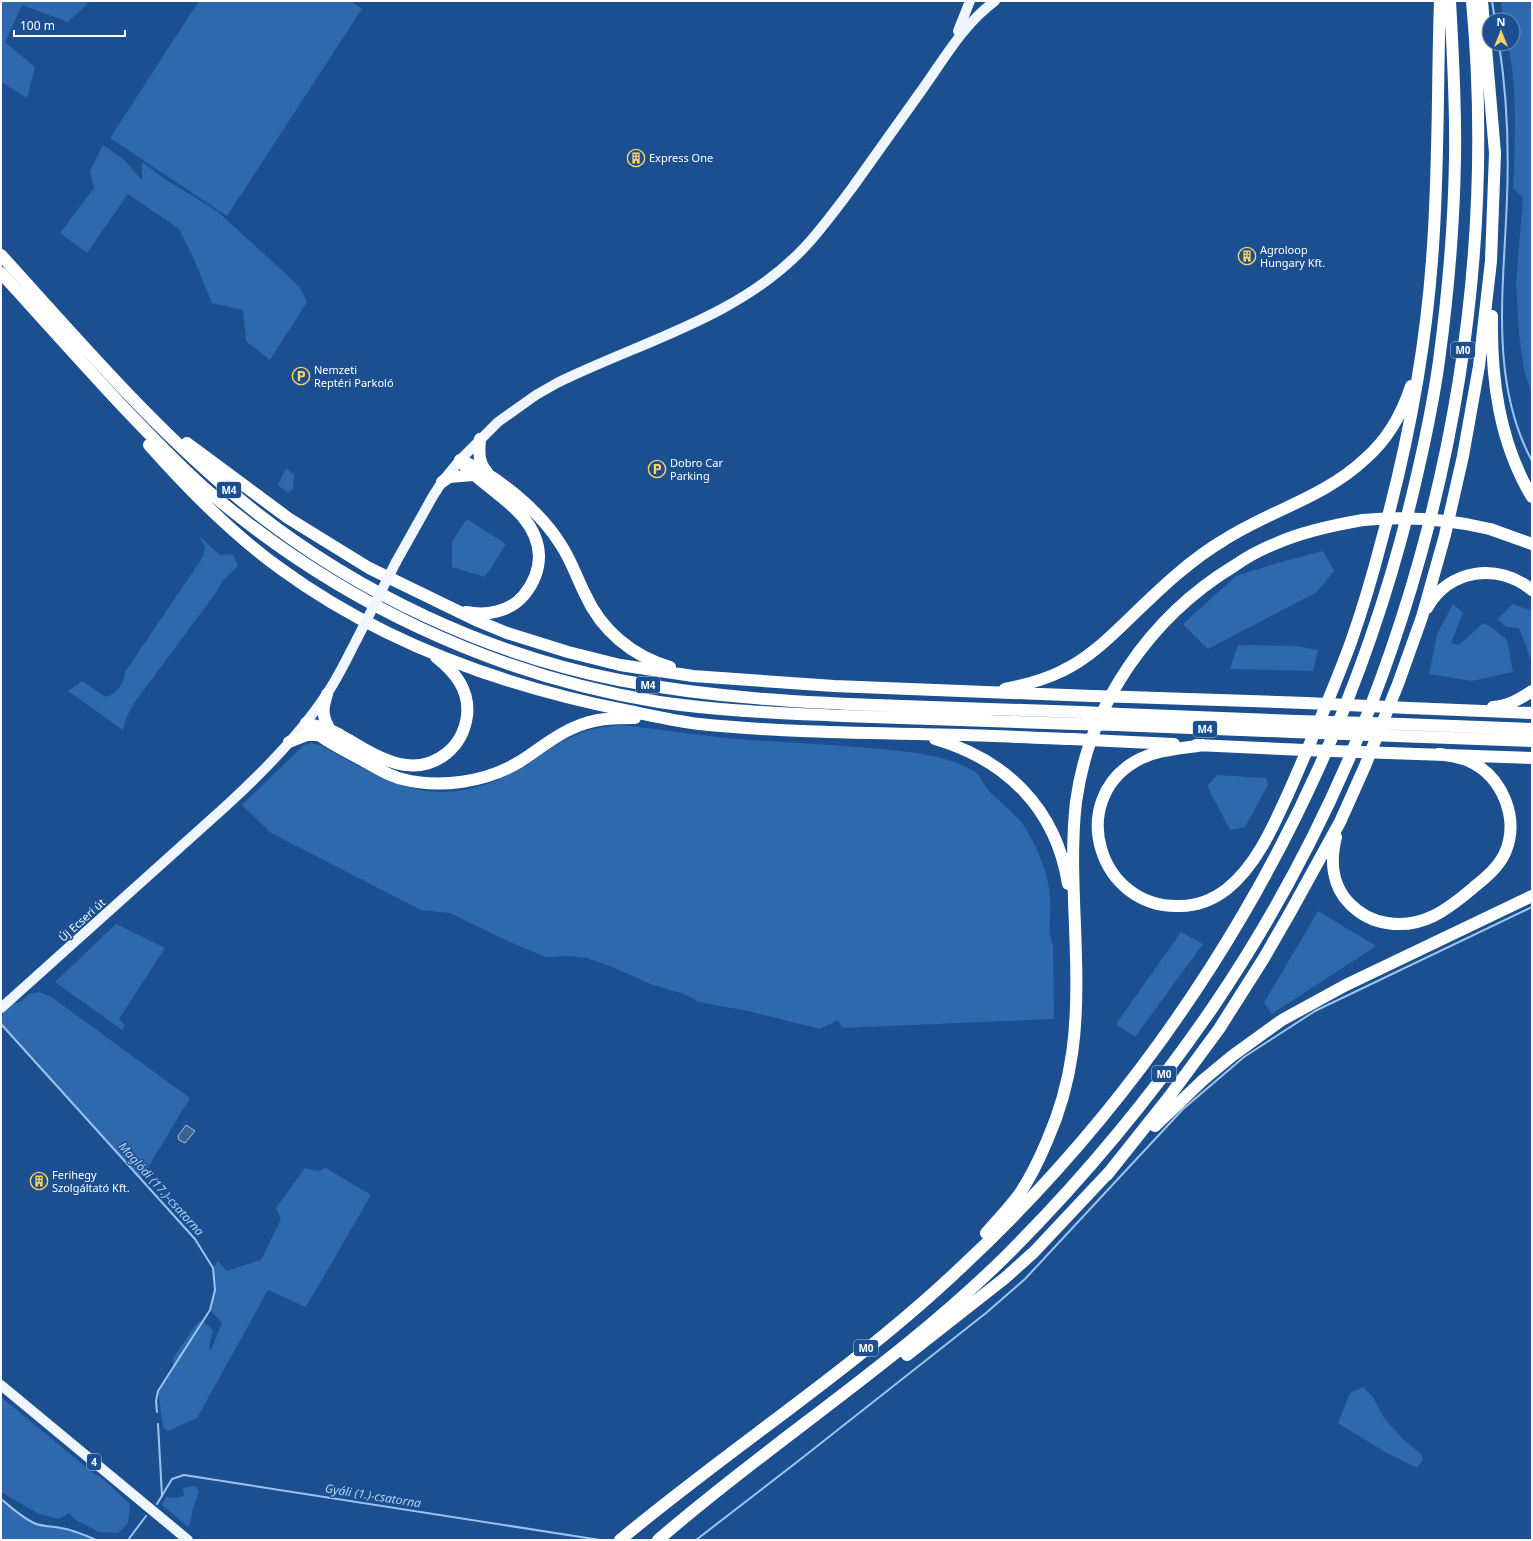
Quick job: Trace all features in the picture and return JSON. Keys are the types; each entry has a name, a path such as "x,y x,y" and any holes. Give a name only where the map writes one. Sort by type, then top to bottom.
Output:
{"highway":[{"path":"1204,745 1166,750 1138,759 1115,779 1100,808 1098,836 1100,847 1107,865 1118,880 1131,892 1155,904 1188,906 1209,900 1227,889 1243,873 1256,855 1281,809 1336,679 1365,599 1395,492 1415,394 1422,350 1432,261 1435,211 1440,1"},
{"name":"M0","path":"620,1540 834,1375 952,1276 1028,1202 1070,1155 1134,1078 1184,1009 1232,934 1287,836 1323,761 1355,682 1381,608 1399,547 1420,460 1438,364 1446,298 1454,176 1455,104 1450,1"},
{"name":"M0","path":"658,1540 719,1490 855,1386 940,1316 1005,1257 1089,1168 1153,1089 1212,1008 1271,912 1321,818 1348,759 1393,643 1429,525 1461,365 1472,273 1477,188 1476,77 1472,1"},
{"path":"1482,1 1496,153 1491,261 1491,341 1495,384 1500,414 1508,445 1524,483 1532,497"},
{"name":"M4","path":"1,255 123,389 186,452 253,510 348,575 403,605 456,629 509,650 569,668 617,679 664,688 716,695 836,704 1121,714 1295,726 1396,736 1532,741"},
{"path":"1107,1175 1169,1098 1219,1029 1264,958 1340,822 1382,726 1422,617 1463,456 1479,366 1491,261"},
{"name":"M4","path":"1,273 110,393 160,445 205,488 246,522 298,560 344,589 394,616 445,640 494,659 572,684 661,702 715,709 768,713 1116,725 1295,726 1401,724 1532,729"},
{"path":"955,691 1005,689 1042,679 1063,671 1106,641 1163,586 1211,548 1247,526 1323,489 1349,472 1376,448 1393,424 1407,397 1422,350"},
{"path":"123,389 142,400 183,440 288,518 370,568 478,622 507,633 568,652 620,665 693,676 826,685 1532,713"},
{"path":"110,393 119,412 202,502 254,548 282,570 339,606 385,631 424,649 529,687 587,703 696,724 756,729 914,735 965,735 1286,750 1532,758"},
{"path":"480,439 479,459 483,469 487,473"},
{"path":"454,610 482,614 503,610 514,605 523,597 532,583 539,562 536,540 527,522 511,505 473,475 460,460"},
{"path":"460,460 474,465 487,473 526,504 548,527 565,550 591,606 604,625 625,646 649,660 693,676"},
{"path":"442,482 453,476 473,475"},
{"path":"952,1276 1017,1196 1039,1160 1058,1116 1070,1071 1074,1041 1076,957 1074,917 1074,845 1076,803 1087,753 1100,717 1132,659 1162,623 1178,607 1210,582 1234,566 1276,543 1313,531 1363,520 1419,518 1453,521 1490,530 1532,544"},
{"path":"1422,617 1429,605 1439,593 1457,579 1469,575 1478,573 1506,575 1532,590"},
{"path":"306,723 312,730 325,732 398,765 421,765 441,758 450,750 463,732 466,723 467,704 461,683 455,674 444,663 424,649"},
{"path":"1454,710 1501,707 1518,700 1532,691"},
{"path":"325,732 323,712 327,694"},
{"path":"289,742 307,735 325,732 376,768 402,779 428,783 462,782 494,774 519,762 573,728 604,718 659,717"},
{"path":"914,735 962,748 986,760 1007,774 1033,801 1047,820 1061,853 1068,878 1074,917"},
{"path":"1340,822 1333,847 1332,866 1340,892 1356,910 1368,918 1379,922 1400,926 1415,924 1440,913 1492,872 1505,852 1510,835 1510,811 1502,792 1493,779 1468,761 1439,754"},
{"path":"855,1386 883,1372 1005,1278 1034,1252 1155,1125 1203,1080 1266,1030 1346,985 1532,896"}],"main road":[{"path":"952,44 970,1"},
{"path":"952,44 970,22 995,1"},
{"name":"Új Ecseri út","path":"1,1008 230,803 306,723 327,694 396,562 442,482 480,439 498,422 536,395 557,383 578,372 715,313 766,281 781,269 820,230 883,146 952,44"},
{"name":"4","path":"1,1385 188,1540"}],"shaded area":[{"path":"1,1 88,1 86,5 68,22 22,5 5,42 35,67 27,98 1,82"},
{"path":"199,1 351,1 362,9 227,216 110,138"},
{"path":"1501,1 1532,1 1532,395 1524,370 1519,334 1516,284 1523,197 1513,189 1515,98 1509,52 1521,52 1521,12 1502,12"},
{"path":"103,145 122,158 142,180 142,162 163,178 217,211 300,287 307,302 270,360 246,341 243,310 212,303 193,257 179,229 128,194 87,253 60,233 94,188 90,171"},
{"path":"286,468 294,475 293,489 288,493 278,485"},
{"path":"467,519 506,544 485,577 452,567 452,541"},
{"path":"199,536 220,555 233,554 238,566 222,581 217,591 135,702 126,718 123,730 68,691 82,681 106,697 117,691 123,681 125,672 203,557 205,547"},
{"path":"1323,551 1334,571 1317,592 1208,649 1183,624 1236,576"},
{"path":"1453,604 1463,613 1451,643 1459,645 1483,623 1490,626 1507,640 1513,672 1472,681 1429,674 1437,634"},
{"path":"1513,604 1532,611 1532,656 1530,658 1519,628 1506,627 1498,619"},
{"path":"1238,645 1296,646 1318,650 1313,671 1230,669"},
{"path":"619,725 734,739 904,751 951,761 975,772 991,793 1016,816 1024,826 1036,848 1046,872 1050,904 1050,933 1053,945 1054,1019 842,1028 838,1020 820,1029 748,1011 699,1002 684,994 653,985 610,966 587,958 570,956 545,957 450,913 421,910 271,833 242,805 304,745 311,743 322,746 363,769 403,786 444,792 467,789 492,782 561,742 576,735 583,732"},
{"path":"1217,775 1266,778 1268,785 1245,827 1230,830 1207,786"},
{"path":"1318,911 1376,946 1272,1014 1264,1003"},
{"path":"116,924 165,948 119,1019 125,1025 122,1030 55,982"},
{"path":"1181,932 1203,944 1135,1037 1116,1024"},
{"path":"39,992 50,996 190,1098 141,1179 1,1024 3,1012 12,1004 21,1002 29,994"},
{"path":"186,1125 195,1131 185,1143 179,1140 178,1136"},
{"path":"305,1168 318,1171 326,1168 371,1195 306,1307 268,1290 197,1418 168,1431 163,1427 158,1391 174,1367 173,1358 198,1322 203,1321 213,1330 209,1347 211,1350 222,1323 210,1310 215,1290 213,1268 218,1261 227,1271 261,1260 281,1219 276,1208"},
{"path":"1363,1387 1373,1397 1384,1418 1404,1440 1421,1454 1423,1460 1417,1468 1385,1452 1338,1423 1350,1393"},
{"path":"1,1397 92,1472 102,1478 130,1504 128,1523 118,1533 99,1532 74,1519 69,1513 59,1519 39,1514 1,1492"},
{"path":"196,1486 199,1492 188,1527 162,1505 166,1497 176,1498 184,1496 183,1488"},
{"path":"1,1499 29,1521 40,1525 70,1530 96,1540 1,1540"}],"waterway":[{"path":"1492,1 1494,12"},
{"path":"1500,52 1506,102 1508,160 1502,299 1504,366 1518,430 1532,461"},
{"path":"696,1540 986,1313 1025,1279 1183,1109 1244,1057 1315,1011 1532,907"},
{"name":"Maglódi (17.)-csatorna","path":"1,1024 195,1239 213,1268 215,1290 210,1310 158,1391 156,1401 157,1412"},
{"name":"Maglódi (17.)-csatorna","path":"158,1424 162,1496"},
{"name":"Gyáli (1.)-csatorna","path":"157,1504 172,1479 184,1475 600,1540"},
{"name":"Gyáli (1.)-csatorna","path":"1,1499 29,1521 40,1525 70,1530 96,1540"},
{"name":"Gyáli (1.)-csatorna","path":"128,1540 146,1516"}],"place":[{"name":"Express One","path":"636,158"},
{"name":"Agroloop Hungary Kft.","path":"1247,256"},
{"name":"Nemzeti Reptéri Parkoló","path":"301,376"},
{"name":"Dobro Car Parking","path":"657,469"},
{"name":"Ferihegy Szolgáltató Kft.","path":"39,1181"}]}
